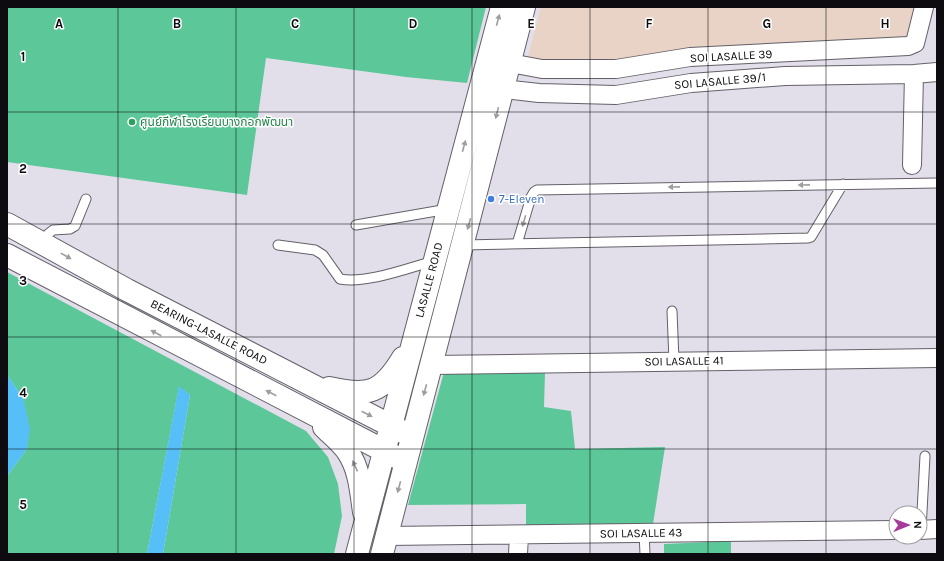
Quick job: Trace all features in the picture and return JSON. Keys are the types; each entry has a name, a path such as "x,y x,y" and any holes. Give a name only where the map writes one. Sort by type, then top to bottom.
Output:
{"street":[{"name":"LASALLE ROAD","path":"358,550 502,7"},
{"name":"LASALLE ROAD","path":"384,545 504,89 524,7"},
{"name":"SOI LASALLE 39","path":"510,63 542,69 616,69 690,57 908,46 915,43 924,7"},
{"name":"SOI LASALLE 39/1","path":"504,89 539,93 616,94 691,82 785,76 914,74 937,72"},
{"path":"912,165 914,74"},
{"name":"BEARING-LASALLE ROAD","path":"7,224 127,290 390,426 413,436"},
{"name":"BEARING-LASALLE ROAD","path":"7,255 406,462"},
{"path":"294,376 317,385 337,390 354,393 368,392 380,387 395,372 407,353 416,329"},
{"name":"SOI LASALLE 41","path":"432,365 937,358"},
{"path":"293,404 334,436 348,452 357,471 364,514 358,550"},
{"name":"SOI LASALLE 43","path":"384,545 519,535 888,530"},
{"path":"518,554 519,535"}],"lane":[{"path":"517,244 531,197 537,190 937,183"},
{"path":"463,245 808,238 811,237 843,184"},
{"path":"43,244 48,234 53,230 70,229 75,226 86,199"},
{"path":"356,225 448,209"},
{"path":"278,245 315,250 323,255 340,279 348,280 378,276 434,261"},
{"path":"672,311 674,361"},
{"path":"925,456 926,505"},
{"path":"644,533 645,554"}],"shaded area":[{"path":"541,7 919,7 911,41 616,64 527,60"}],"green space":[{"name":"ศูนย์กีฬาโรงเรียนบางกอกพัฒนา","path":"7,7 486,7 467,83 406,77 266,58 247,195 7,162"},
{"path":"7,272 306,431 328,457 338,484 342,516 334,554 163,554 190,395 179,387 147,554 7,554 7,476 27,449 23,398 7,375"},
{"path":"444,372 545,373 544,407 571,411 575,449 665,447 653,524 526,526 526,504 408,505"},
{"path":"731,541 731,554 664,554 664,544"}],"water":[{"path":"7,375 23,398 30,429 27,449 7,476"},
{"path":"179,386 190,395 163,554 147,554"}],"place":[{"name":"ศูนย์กีฬาโรงเรียนบางกอกพัฒนา","path":"132,122"},
{"name":"7-Eleven","path":"491,199"}]}
